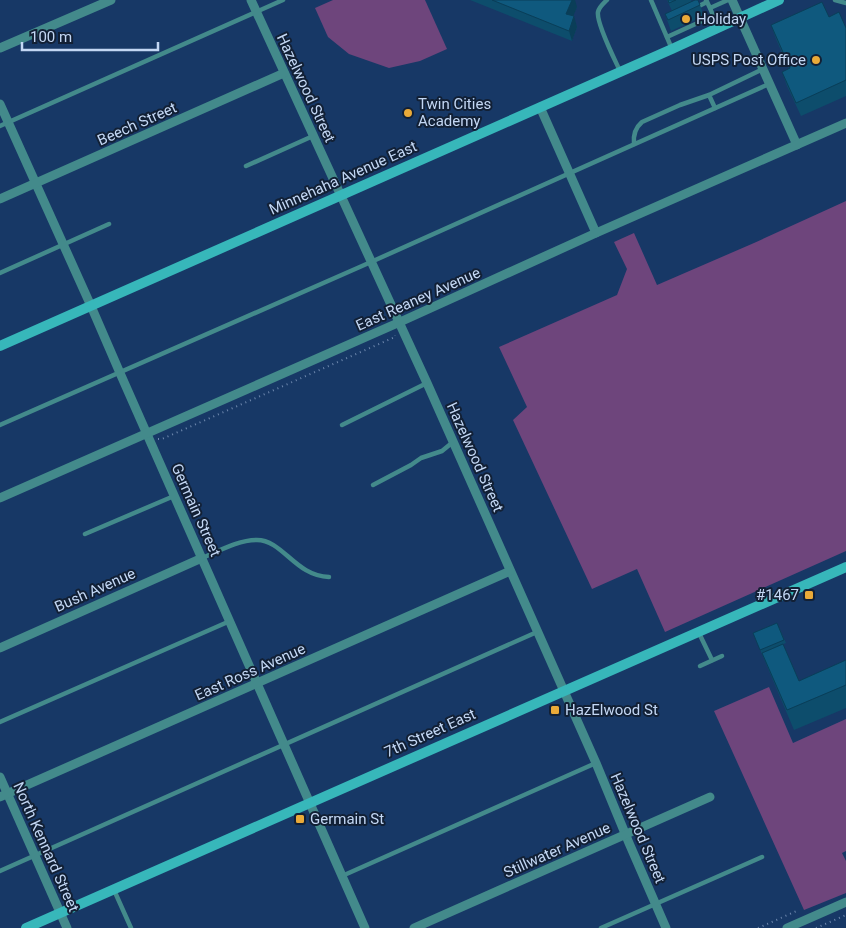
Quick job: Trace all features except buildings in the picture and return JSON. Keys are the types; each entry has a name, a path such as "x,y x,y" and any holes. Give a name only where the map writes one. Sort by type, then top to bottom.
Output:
{"street":[{"path":"0,48 111,0"},
{"name":"Hazelwood Street","path":"251,0 370,262 400,322 596,763 666,928"},
{"path":"730,0 740,18 797,145"},
{"name":"Minnehaha Avenue East","path":"0,346 779,0"},
{"name":"Beech Street","path":"0,199 284,73"},
{"name":"Germain Street","path":"0,104 4,124 36,183 365,928"},
{"path":"540,107 596,233"},
{"name":"East Reaney Avenue","path":"0,498 846,123"},
{"name":"Bush Avenue","path":"0,648 202,558"},
{"name":"7th Street East","path":"26,928 846,566"},
{"name":"East Ross Avenue","path":"4,796 510,571"},
{"name":"North Kennard Street","path":"0,777 4,796 35,855 67,928"},
{"name":"Stillwater Avenue","path":"414,928 710,797"},
{"path":"787,928 846,902"}],"lane":[{"path":"4,124 283,0"},
{"path":"607,0 601,5 598,13 599,23 620,71"},
{"path":"651,0 672,49"},
{"path":"710,8 730,0"},
{"path":"834,0 846,3"},
{"path":"692,9 706,1 718,28"},
{"path":"667,37 713,16"},
{"path":"661,23 669,19"},
{"path":"634,144 637,126 642,122 709,95 763,69"},
{"path":"0,425 769,84"},
{"path":"709,95 715,108"},
{"path":"246,166 313,136"},
{"path":"0,273 109,224"},
{"path":"342,425 427,383"},
{"path":"373,485 427,455 442,451 453,442"},
{"path":"85,534 174,496"},
{"path":"202,558 240,543 259,540 275,546 306,571 315,575 329,577"},
{"path":"0,722 230,621"},
{"path":"0,870 537,632"},
{"path":"699,632 712,660"},
{"path":"700,666 722,656"},
{"path":"342,876 596,763"},
{"path":"601,928 762,857"},
{"path":"114,889 131,928"}],"path":[{"path":"158,438 162,439 395,337 396,334"},
{"path":"758,928 799,910"},
{"path":"816,928 846,915"}],"shaded area":[{"path":"333,0 425,0 447,49 420,61 389,68 349,54 328,37 315,8"},
{"path":"846,201 846,551 665,632 637,569 592,589 513,420 527,407 499,347 617,295 627,269 614,242 634,233 657,285"},
{"path":"769,687 793,743 846,719 846,851 842,853 846,861 846,893 804,910 714,711"}],"place":[{"name":"Holiday","path":"686,19"},
{"name":"USPS Post Office","path":"816,60"},
{"name":"Twin Cities Academy","path":"408,113"},
{"name":"#1467","path":"809,595"},
{"name":"HazElwood St","path":"555,710"},
{"name":"Germain St","path":"300,819"}]}
